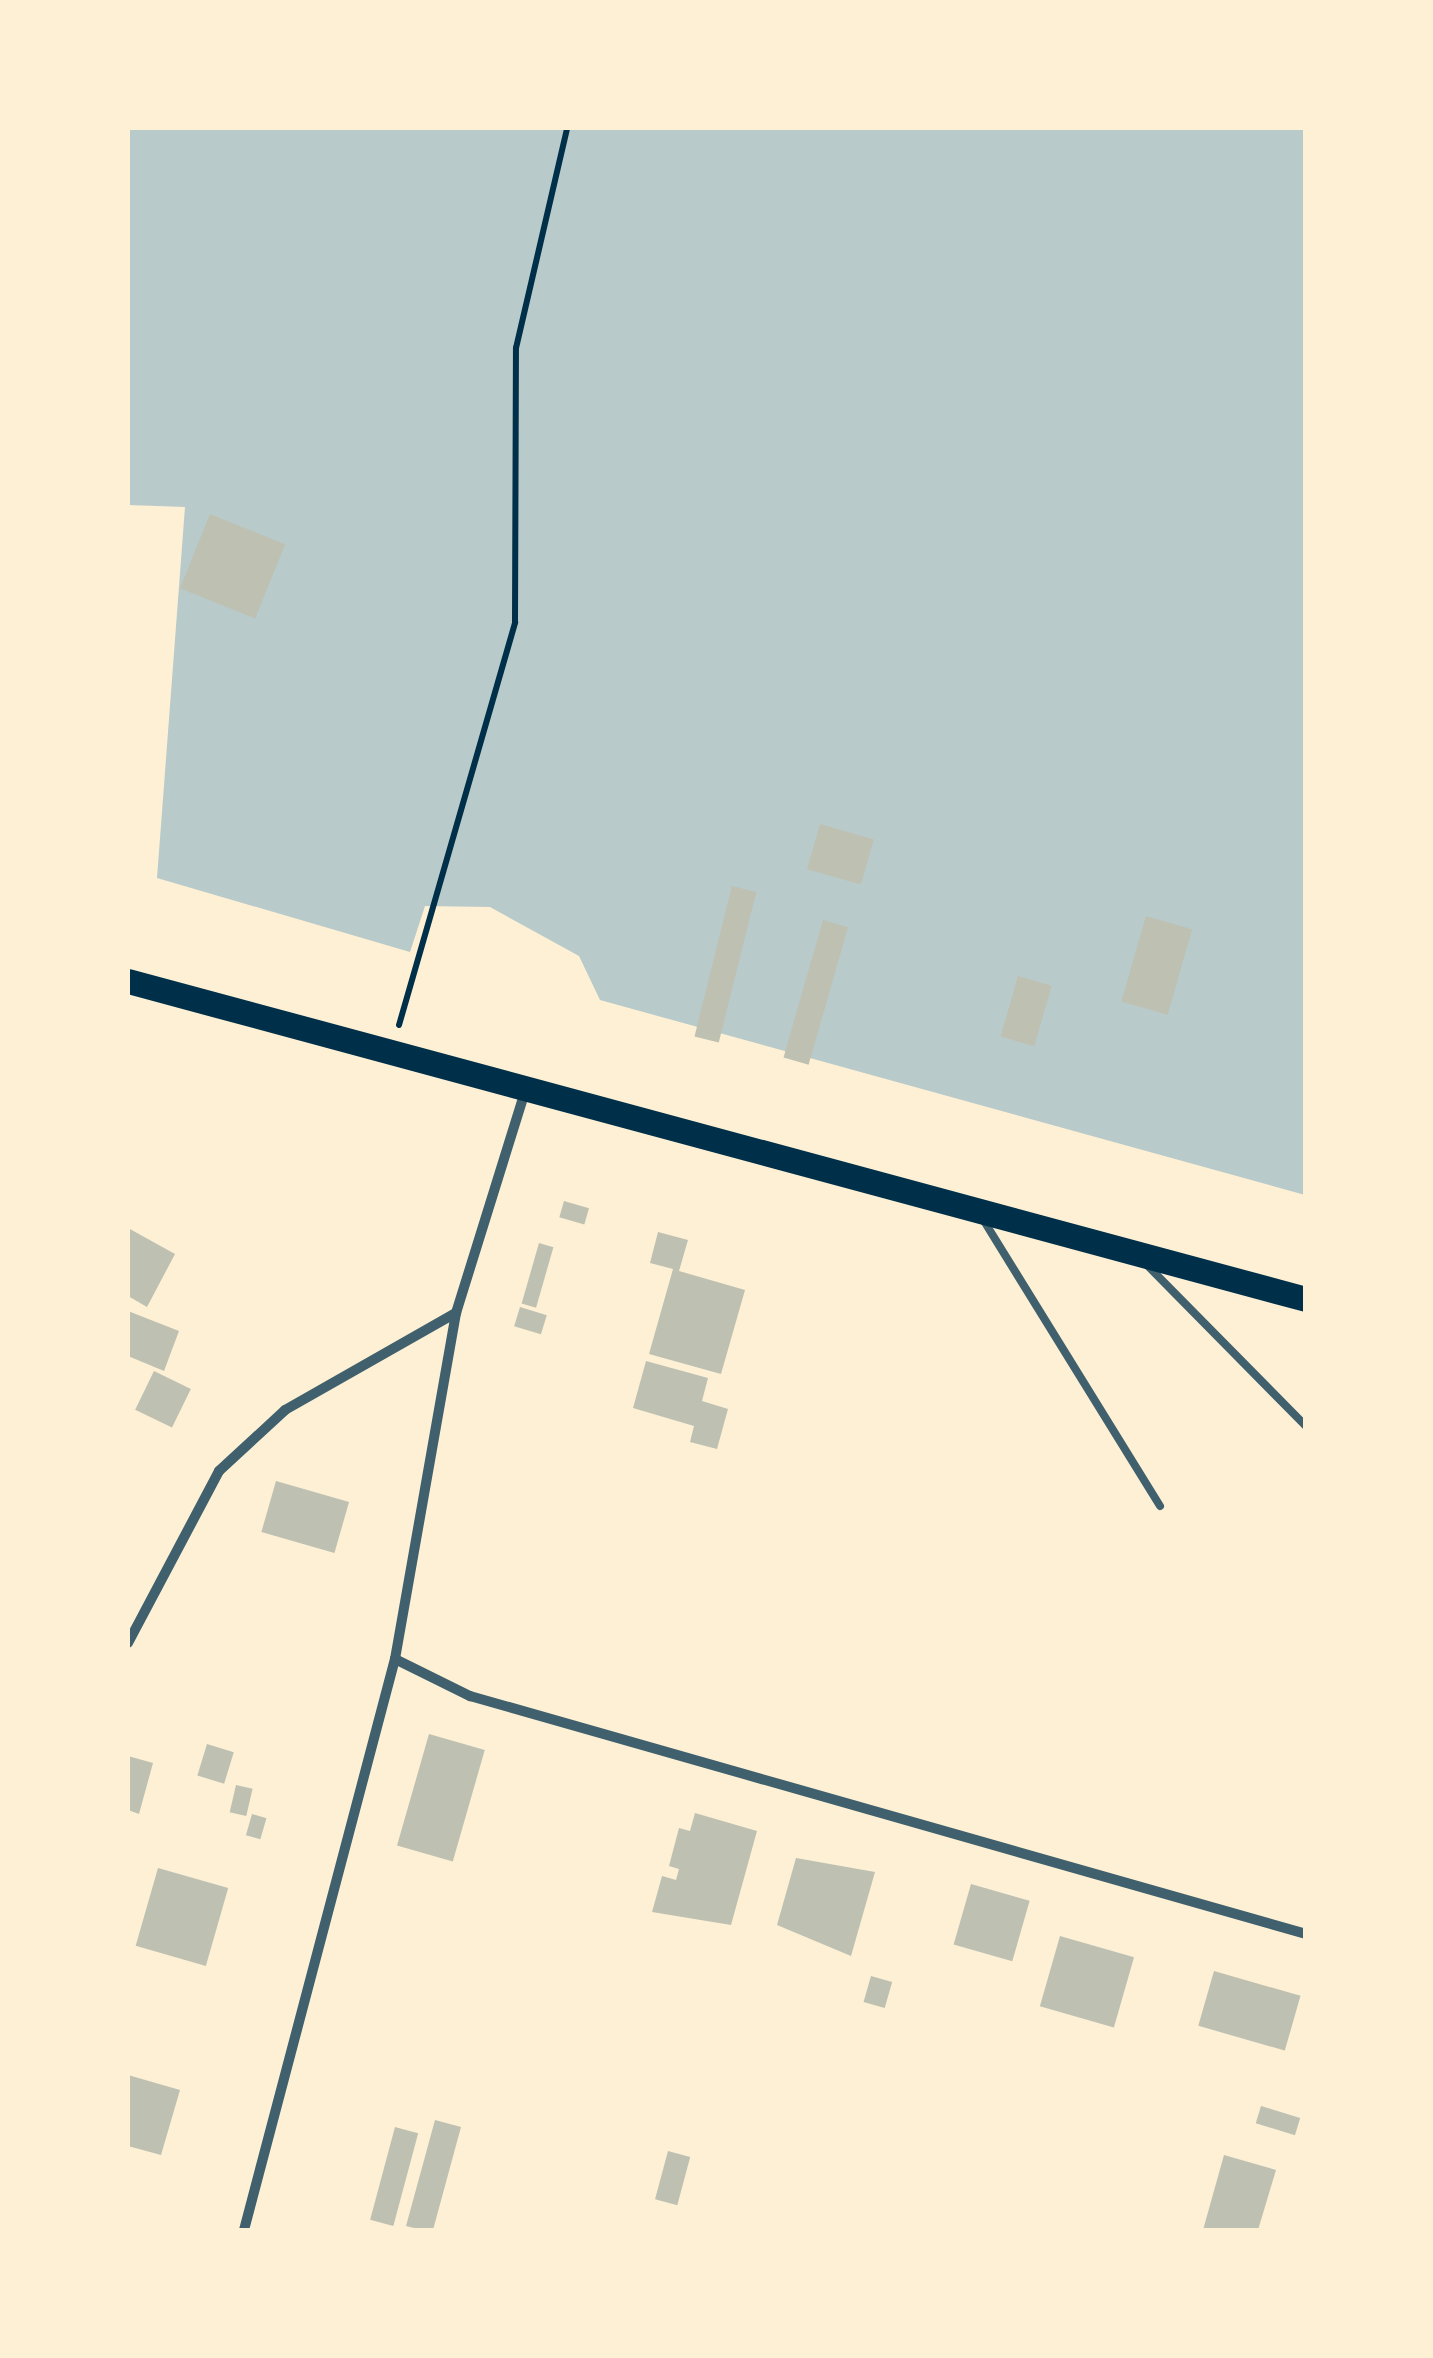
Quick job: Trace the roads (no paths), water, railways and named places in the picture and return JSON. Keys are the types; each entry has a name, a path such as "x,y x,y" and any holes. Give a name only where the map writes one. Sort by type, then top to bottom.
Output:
{"main road":[{"path":"128,982 1306,1299"}],"street":[{"path":"244,2230 395,1658 456,1313 526,1087"},
{"path":"128,1642 219,1471 285,1410 456,1313"},
{"path":"395,1658 470,1696 1306,1934"}],"lane":[{"path":"976,1210 1160,1506"},
{"path":"1135,1253 1306,1426"}]}
